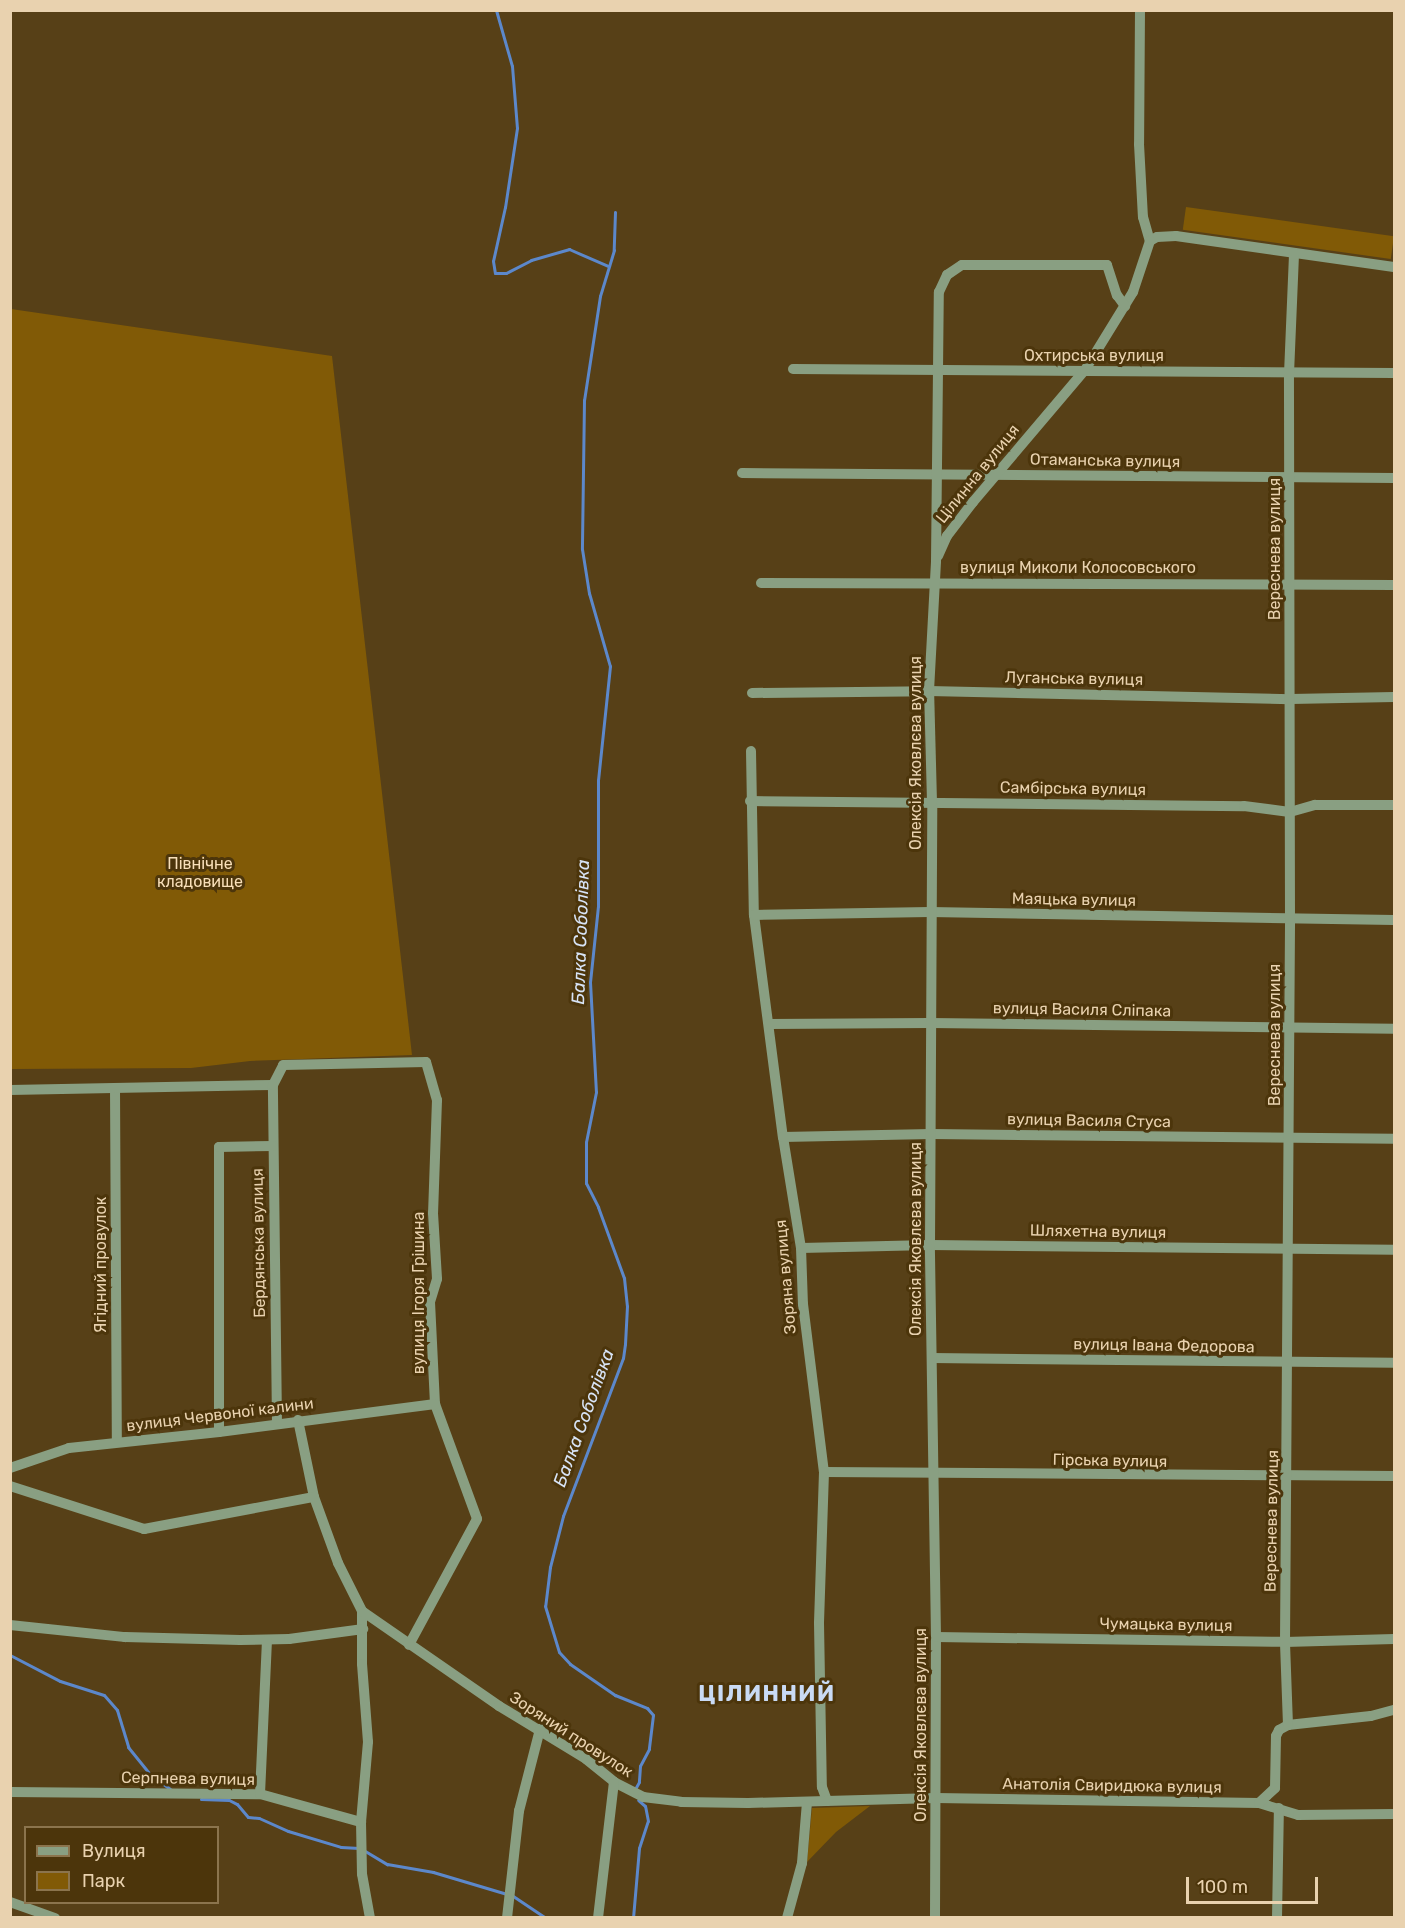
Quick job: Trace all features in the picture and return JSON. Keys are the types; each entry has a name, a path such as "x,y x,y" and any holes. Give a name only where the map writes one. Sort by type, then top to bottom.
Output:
{"street":[{"path":"1140,10 1139,144 1143,217 1150,241 1157,237 1176,236 1395,267"},
{"name":"Цілинна вулиця","path":"936,561 947,536 995,475 1085,369 1138,281 1150,241"},
{"name":"Вереснева вулиця","path":"1259,1803 1275,1788 1276,1736 1279,1730 1288,1725 1285,1642 1290,1139 1289,374 1294,253"},
{"name":"Цілинна вулиця","path":"936,561 936,371 941,283 954,268 962,266 1107,265 1117,295 1125,306"},
{"name":"Охтирська вулиця","path":"793,369 936,371 1085,369 1289,374 1395,373"},
{"name":"Отаманська вулиця","path":"742,473 1395,478"},
{"name":"Олексія Яковлєва вулиця","path":"935,1917 936,1637 930,1245 932,802 929,691 936,561"},
{"name":"вулиця Миколи Колосовського","path":"761,583 1395,585"},
{"name":"Луганська вулиця","path":"752,693 929,691 1291,699 1395,697"},
{"name":"Зоряна вулиця","path":"751,750 750,801 754,915 783,1137 801,1248 802,1305 824,1472 819,1623 822,1787 827,1801"},
{"name":"Самбірська вулиця","path":"750,801 1244,806 1290,812 1315,805 1395,805"},
{"name":"Маяцька вулиця","path":"754,915 930,912 1395,920"},
{"name":"вулиця Василя Сліпака","path":"770,1024 930,1023 1395,1029"},
{"name":"вулиця Ігоря Грішина","path":"283,1065 426,1062 437,1100 433,1213 437,1279 430,1302 435,1404 477,1519 409,1645"},
{"name":"Бердянська вулиця","path":"277,1423 273,1085 283,1065"},
{"path":"10,1090 273,1085"},
{"name":"Ягідний провулок","path":"115,1088 117,1442"},
{"name":"вулиця Василя Стуса","path":"783,1137 931,1134 1395,1139"},
{"path":"219,1432 219,1147 273,1146"},
{"name":"Шляхетна вулиця","path":"801,1248 930,1245 1395,1250"},
{"name":"вулиця Івана Федорова","path":"932,1358 1395,1363"},
{"name":"вулиця Червоної калини","path":"10,1468 69,1448 219,1432 435,1404"},
{"path":"298,1420 314,1497 338,1563 362,1611 362,1664 368,1743 361,1822 362,1874 370,1917"},
{"name":"Гірська вулиця","path":"824,1472 1288,1478 1395,1476"},
{"path":"10,1486 144,1529 314,1497"},
{"name":"Зоряний провулок","path":"362,1611 499,1706 586,1759 614,1782 643,1797 681,1802 827,1801"},
{"path":"10,1625 125,1637 267,1640 363,1629"},
{"name":"Чумацька вулиця","path":"936,1637 1285,1642 1395,1639"},
{"path":"260,1794 267,1640"},
{"path":"1288,1725 1371,1716 1395,1710"},
{"path":"507,1917 519,1811 540,1729"},
{"path":"598,1917 614,1782"},
{"name":"Серпнева вулиця","path":"10,1792 260,1794 361,1822"},
{"name":"Анатолія Свиридюка вулиця","path":"827,1801 936,1798 1259,1803 1298,1815 1395,1814"},
{"path":"787,1917 802,1863 807,1802"},
{"path":"1278,1917 1279,1808"},
{"path":"10,1902 55,1917"}],"green space":[{"path":"1186,207 1394,236 1391,259 1183,230"},
{"name":"Північне кладовище","path":"11,309 332,356 412,1055 250,1061 191,1068 11,1069"},
{"path":"870,1806 836,1832 807,1862 812,1808"}],"waterway":[{"name":"Балка Соболівка","path":"496,10 512,66 517,128 505,207 493,261 495,273 506,273 531,260 569,249 608,266"},
{"name":"Балка Соболівка","path":"615,212 614,250 600,296 584,400 582,549 589,593 610,666 598,780 598,906 590,982 596,1092 586,1142 586,1183 598,1207 624,1278 627,1306 623,1358 563,1516 550,1567 545,1606 559,1652 570,1664 615,1695 647,1708 653,1715 649,1749 640,1766 639,1782 635,1789"},
{"path":"10,1655 60,1681 104,1695 117,1710 128,1747 150,1774 170,1789"},
{"path":"201,1799 229,1800 237,1804 248,1817 259,1818 288,1831 341,1847 359,1848"},
{"name":"Балка Соболівка","path":"633,1918 639,1848 648,1821 645,1806 638,1800"},
{"path":"365,1851 387,1864 433,1872 507,1894"},
{"path":"513,1896 546,1918"}],"district":[{"name":"ЦІЛИННИЙ","path":"767,1694"}]}
